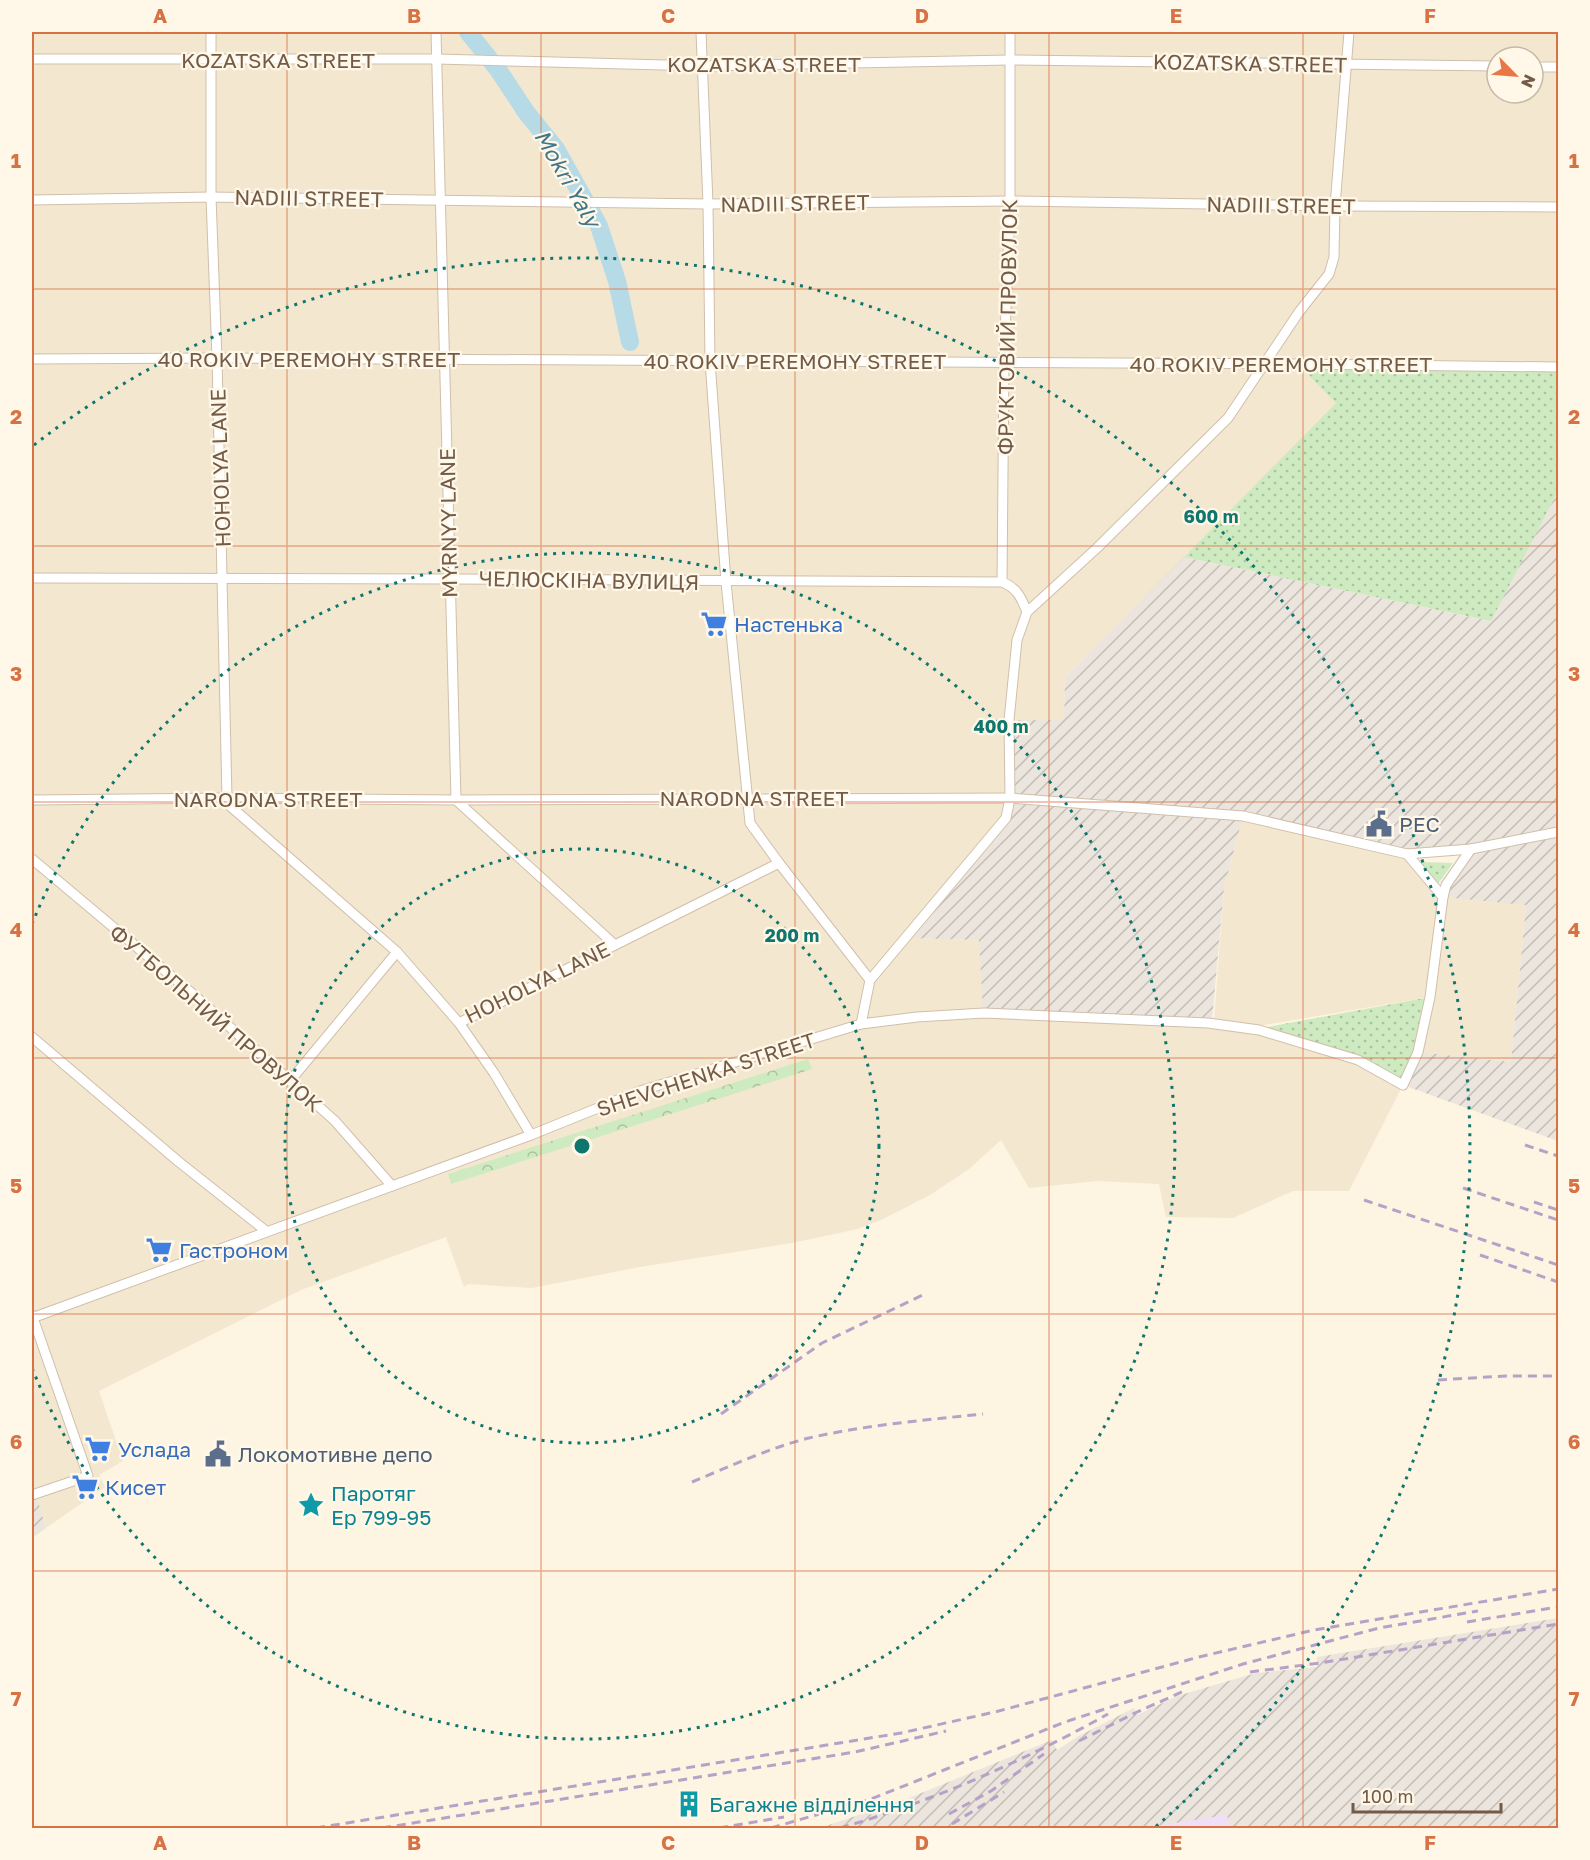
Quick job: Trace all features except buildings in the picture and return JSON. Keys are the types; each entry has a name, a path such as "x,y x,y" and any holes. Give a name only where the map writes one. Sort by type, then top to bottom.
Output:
{"street":[{"name":"HOHOLYA LANE","path":"212,32 211,197 223,578 224,798 397,952 459,1023 779,863"},
{"name":"MYRNYY LANE","path":"436,32 456,800"},
{"path":"701,32 708,204 710,361 726,582 750,823 870,980"},
{"name":"ФРУКТОВИЙ ПРОВУЛОК","path":"1002,582 1004,363 1010,201 1010,32"},
{"path":"861,1024 870,980 1006,818 1010,798 1009,720 1017,640 1027,612 1097,548 1228,418 1299,312 1329,274 1334,257 1335,206 1349,32"},
{"name":"KOZATSKA STREET","path":"32,59 437,59 702,66 1010,60 1485,66"},
{"name":"NADIII STREET","path":"32,200 211,197 708,204 1010,201 1558,207"},
{"name":"40 ROKIV PEREMOHY STREET","path":"32,358 1266,364 1558,368"},
{"name":"ЧЕЛЮСКІНА ВУЛИЦЯ","path":"32,578 1002,582"},
{"path":"1002,582 1012,586 1021,597 1027,612"},
{"name":"NARODNA STREET","path":"32,800 1010,798 1243,816 1407,854 1471,849 1558,832"},
{"path":"456,800 615,945"},
{"path":"1443,897 1446,885 1471,849"},
{"path":"1407,854 1443,897"},
{"name":"ФУТБОЛЬНИЙ ПРОВУЛОК","path":"32,859 194,995 335,1121 392,1186"},
{"name":"SHEVCHENKA STREET","path":"32,1317 531,1135 640,1091 861,1024 917,1017 984,1013 1208,1023 1259,1030 1358,1060 1403,1085 1418,1052 1430,997 1443,897"},
{"path":"290,1081 397,952"},
{"path":"459,1023 494,1073 531,1135"},
{"path":"32,1037 179,1162 266,1231"},
{"path":"32,1317 88,1476 32,1495"}],"shaded area":[{"path":"32,32 1558,32 1558,367 1297,365 1337,403 1065,677 1064,720 1006,818 907,938 979,940 984,1011 1212,1022 1358,1060 1403,1085 1349,1191 1293,1191 1233,1218 1166,1217 1159,1184 1097,1181 1029,1188 1001,1140 969,1169 930,1195 883,1219 858,1229 792,1243 640,1267 532,1288 468,1284 464,1287 446,1237 301,1290 99,1391 123,1461 99,1475 105,1487 46,1528 36,1494 32,1495"},
{"path":"1558,491 1558,1141 1403,1085 1418,1052 1511,1062 1526,905 1443,897 1470,850 1407,854 1243,816 1224,888 1212,1021 1083,1012 983,1011 979,940 906,938 1006,818 1009,720 1064,720 1065,677 1184,557 1490,621"},
{"path":"1243,816 1407,854 1443,897 1526,904 1511,1062 1418,1052 1429,997 1259,1026 1214,1020 1224,888"},
{"path":"36,1494 46,1528 32,1538 32,1495"},
{"path":"1558,1618 1558,1828 820,1828 909,1798 1052,1740 1057,1750 1077,1737 1134,1708 1137,1715 1177,1696 1256,1673 1317,1667 1317,1657"},
{"path":"1227,1815 1230,1828 1142,1828"}],"green space":[{"path":"1297,364 1558,367 1558,491 1491,621 1184,557 1336,403"},
{"path":"1419,862 1453,863 1438,884"},
{"path":"1430,997 1418,1052 1403,1085 1358,1060 1262,1028"},
{"path":"808,1059 812,1069 451,1184 448,1174"}],"waterway":[{"name":"Mokri Yaly","path":"468,32 556,149 599,226 617,281 630,342"}],"railway":[{"path":"1525,1145 1558,1156"},
{"path":"1463,1188 1558,1220"},
{"path":"1364,1200 1558,1265"},
{"path":"1534,1202 1558,1210"},
{"path":"1480,1255 1558,1282"},
{"path":"721,1414 822,1343 927,1293"},
{"path":"1438,1380 1558,1376"},
{"path":"692,1482 765,1452 830,1433 983,1414"},
{"path":"316,1828 901,1733 995,1712 1199,1657 1314,1630 1558,1589"},
{"path":"1467,1622 1558,1607"},
{"path":"771,1828 871,1799 1065,1722 1243,1664 1379,1628 1478,1611"},
{"path":"1250,1672 1320,1663 1558,1624"},
{"path":"1079,1741 1184,1691"},
{"path":"840,1828 944,1792 1011,1764 1108,1714"},
{"path":"382,1828 855,1752 946,1731"},
{"path":"949,1814 991,1791 1044,1754"},
{"path":"952,1824 1004,1792"},
{"path":"719,1828 784,1817"}],"place":[{"name":"Настенька","path":"714,624"},
{"name":"РЕС","path":"1379,824"},
{"name":"Гастроном","path":"159,1250"},
{"name":"Услада","path":"98,1449"},
{"name":"Локомотивне депо","path":"218,1454"},
{"name":"Кисет","path":"85,1487"},
{"name":"Паротяг Ер 799-95","path":"311,1505"},
{"name":"Багажне відділення","path":"689,1804"}]}
